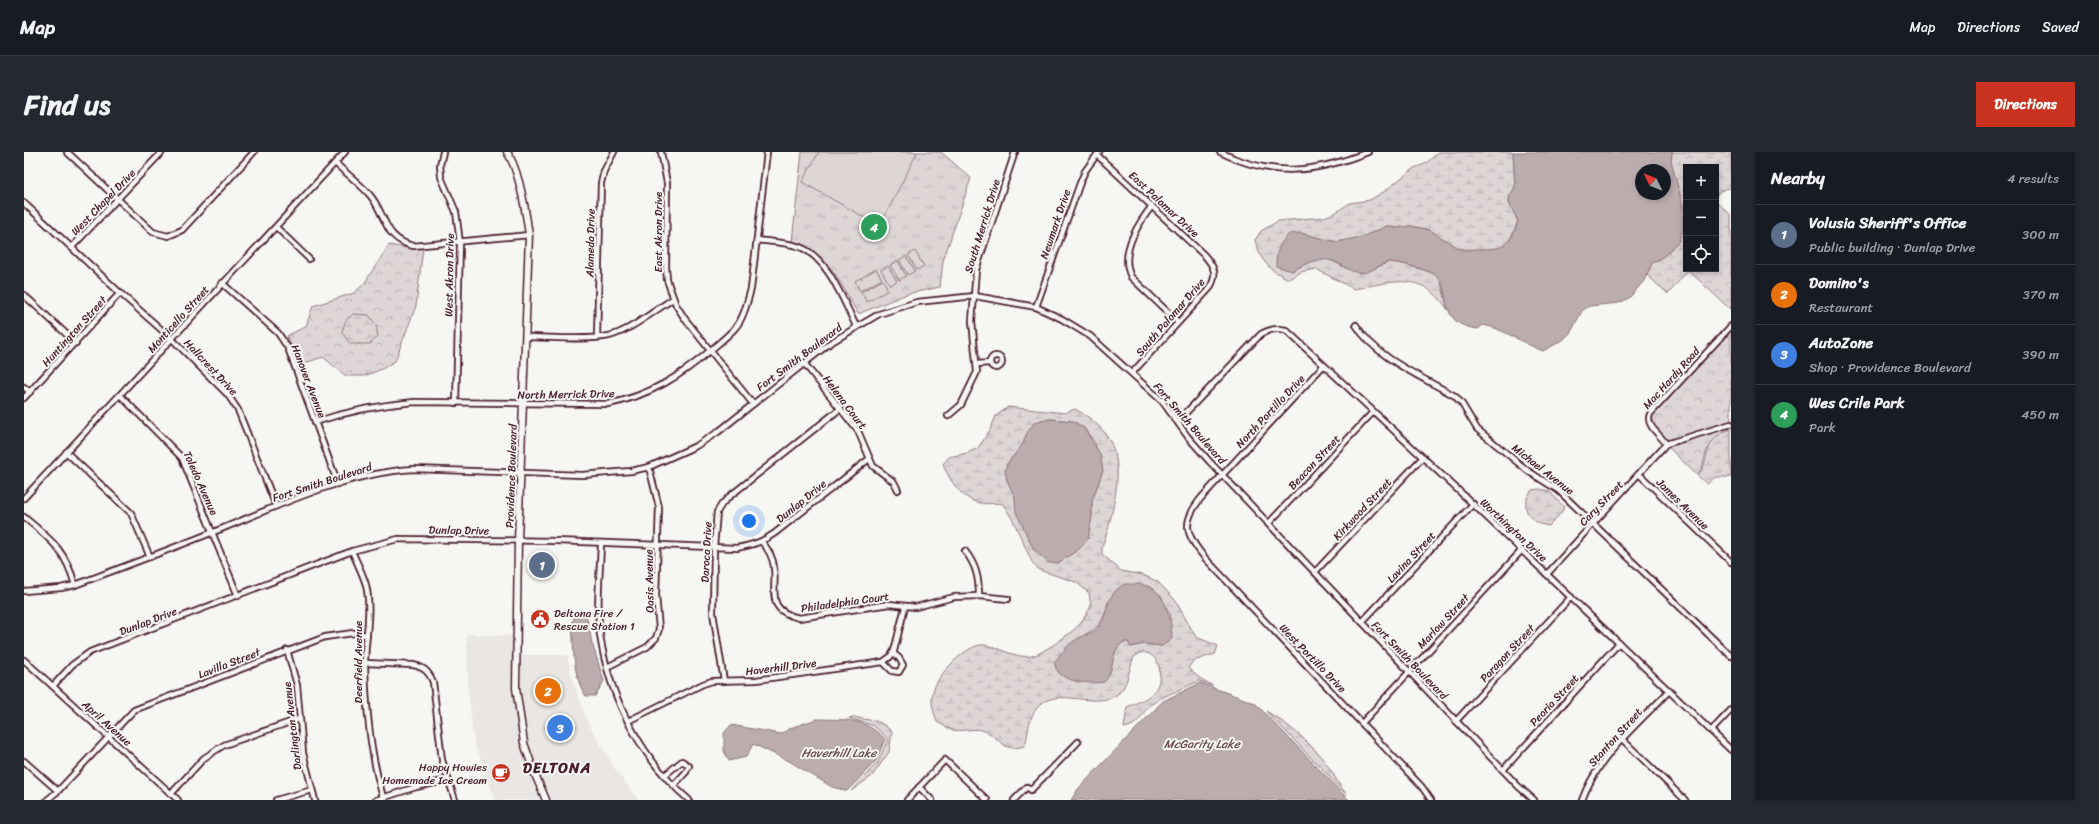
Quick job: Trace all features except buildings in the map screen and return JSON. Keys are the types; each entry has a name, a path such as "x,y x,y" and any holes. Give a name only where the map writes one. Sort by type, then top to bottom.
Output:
{"main road":[{"name":"Providence Boulevard","path":"507,152 518,179 526,209 529,235 522,472 518,541 516,688 524,743 546,800"}],"street":[{"path":"67,152 151,230 156,234 168,236 182,230 254,152"},
{"name":"West Chapel Drive","path":"72,247 162,152"},
{"name":"Monticello Street","path":"24,498 222,283 277,228 345,152"},
{"name":"West Akron Drive","path":"443,152 440,165 441,177 456,212 460,243 456,402"},
{"name":"Alameda Drive","path":"597,337 601,184 604,171 614,152"},
{"name":"East Akron Drive","path":"661,152 667,183 667,280 673,299 685,319 753,404"},
{"name":"North Merrick Drive","path":"315,422 355,410 383,404 414,402 608,404 630,400 669,382 736,328 745,310 751,289 767,152"},
{"name":"South Merrick Drive","path":"948,416 961,405 977,372 978,364 972,321 976,270 1013,152"},
{"path":"1220,152 1241,162 1271,170 1292,170 1339,164 1368,152"},
{"name":"East Palomar Drive","path":"1098,153 1204,255 1215,270"},
{"name":"Newmark Drive","path":"1036,307 1080,183 1098,153"},
{"path":"335,163 370,195 380,210 388,229 397,240 413,246 460,243 529,235"},
{"name":"Hallcrest Drive","path":"24,203 120,293 172,339 228,395 238,410 276,506"},
{"path":"1152,206 1140,221 1126,255 1127,269 1131,277 1178,322"},
{"path":"277,228 309,259"},
{"path":"757,240 790,244 813,254 828,273 856,326"},
{"name":"South Palomar Drive","path":"1132,373 1209,289 1215,276 1215,270"},
{"name":"Hanover Avenue","path":"222,283 278,333 288,348 338,484"},
{"name":"Huntington Street","path":"24,398 76,343 120,293"},
{"path":"24,295 76,343"},
{"name":"Fort Smith Boulevard","path":"24,591 61,588 75,584 150,557 276,506 367,475 407,469 582,475 631,471 649,467 696,446 718,432 804,363 856,326 879,314 917,302 975,296 1036,307 1062,319 1090,336 1132,373 1162,401 1178,421 1188,437 1268,524 1503,770 1534,800"},
{"path":"526,337 610,336 624,330 673,299"},
{"name":"Michael Avenue","path":"1356,325 1360,332 1382,353 1455,396 1462,404 1477,429 1528,471 1558,490 1731,656"},
{"name":"Mac Hardy Road","path":"1666,444 1648,422 1650,414 1731,326"},
{"name":"Worthington Drive","path":"1178,421 1261,334 1269,330 1279,328 1286,330 1522,550 1731,750"},
{"name":"Helena Court","path":"804,363 858,431 873,466 894,482 898,490"},
{"path":"978,364 990,363"},
{"name":"North Portillo Drive","path":"1187,526 1193,508 1323,366"},
{"path":"24,387 30,392"},
{"name":"Toledo Avenue","path":"120,395 182,458 238,596"},
{"name":"Daroca Drive","path":"724,681 714,613 714,547 716,521 722,504 841,408"},
{"name":"Beacon Street","path":"1268,524 1373,412"},
{"path":"1666,444 1731,424"},
{"name":"Cary Street","path":"1547,574 1640,475 1666,444"},
{"path":"66,452 131,513 150,557"},
{"name":"Kirkwood Street","path":"1315,572 1423,457"},
{"name":"Dunlap Drive","path":"53,686 72,665 90,652 352,552 398,539 737,548 762,542 869,459"},
{"name":"Oasis Avenue","path":"607,667 647,647 656,638 659,625 656,595 660,507 649,467"},
{"name":"James Avenue","path":"1640,475 1731,562"},
{"name":"Lavina Street","path":"1362,622 1473,504"},
{"path":"24,517 52,541 62,552 70,567 75,584"},
{"name":"West Portillo Drive","path":"1187,526 1194,545 1204,558 1422,786 1431,800"},
{"name":"Philadelphia Court","path":"762,542 771,555 774,566 774,595 777,605 782,612 799,618 889,604 916,607 954,597 979,596 1008,599"},
{"path":"601,544 599,588 600,634 607,667 617,698 628,722 643,746 665,775 690,800"},
{"name":"Marlow Street","path":"1362,723 1522,550"},
{"path":"965,551 971,559 979,578 979,596"},
{"name":"Deerfield Avenue","path":"352,552 366,586 368,601 365,664 370,735 383,797"},
{"name":"Paragon Street","path":"1456,721 1571,597"},
{"path":"893,653 899,658 903,665 900,672 892,671 883,662 893,653 906,607"},
{"name":"Lavilla Street","path":"47,800 58,791 125,718 146,704 287,650 337,634 367,635"},
{"name":"Peoria Street","path":"1503,770 1619,643"},
{"name":"Darlington Avenue","path":"287,650 297,685 302,753 315,800"},
{"name":"April Avenue","path":"24,660 178,800"},
{"name":"Haverhill Drive","path":"628,722 703,684 724,681 756,680 883,662"},
{"path":"365,664 420,666 429,674 433,682 442,760 455,800"},
{"name":"Stanton Street","path":"1582,800 1593,775 1607,756 1669,691"},
{"path":"1712,731 1731,710"},
{"path":"171,794 204,758 224,745 299,719"},
{"path":"1623,740 1685,800"},
{"path":"1014,800 1027,787 1031,790 1078,742"},
{"path":"907,800 944,760 987,800"},
{"path":"24,761 58,791"},
{"path":"665,775 678,763 682,761 686,762 689,766 688,770 674,785"},
{"path":"376,800 448,780"},
{"path":"919,787 932,800"},
{"path":"276,800 312,790"}],"shaded area":[{"path":"467,634 514,636 518,718 544,800 495,800 474,742 468,690"},
{"path":"520,655 567,655 574,685 588,723 615,769 638,800 549,800 536,771 527,743 519,688"}],"green space":[{"path":"802,152 941,152 971,178 943,261 940,287 907,294 858,314 839,280 825,261 805,247 792,241"},
{"path":"819,152 917,153 884,218 876,224 802,182"},
{"path":"1439,152 1513,152 1515,187 1510,196 1509,203 1518,221 1509,242 1502,248 1490,250 1459,249 1430,230 1411,226 1396,228 1387,226 1362,237 1337,242 1300,233 1292,271 1310,262 1328,259 1346,268 1371,270 1389,262 1403,264 1434,273 1440,279 1448,310 1438,297 1428,289 1417,284 1394,282 1354,289 1316,269 1301,272 1289,279 1271,269 1260,254 1255,240 1261,231 1278,221 1324,217 1335,213 1350,203 1370,200 1385,191 1414,168 1425,164"},
{"path":"1672,152 1731,152 1731,188 1722,190 1719,193 1719,164 1683,164 1683,207 1671,161"},
{"path":"1719,204 1731,215 1731,310 1690,272 1719,272"},
{"path":"1683,207 1683,272 1686,272 1668,294 1647,275 1652,263 1664,256"},
{"path":"389,245 413,249 423,248 416,306 395,361 382,369 364,376 346,376 323,357 299,365 287,336 306,326 313,306 354,293 364,284"},
{"path":"915,251 924,266 917,270 908,255"},
{"path":"906,256 915,271 908,275 899,260"},
{"path":"898,261 906,276 899,280 890,265"},
{"path":"888,266 897,281 890,285 881,270"},
{"path":"876,269 882,279 860,291 855,281 860,278 862,280 861,278"},
{"path":"883,280 888,290 867,302 861,292"},
{"path":"353,314 369,315 376,325 378,336 370,344 350,344 342,332 345,322"},
{"path":"1731,330 1731,422 1668,441 1653,425 1652,415"},
{"path":"1008,407 1065,413 1075,409 1092,420 1104,432 1112,445 1116,459 1117,474 1113,507 1102,546 1102,554 1121,571 1143,575 1158,582 1175,600 1196,637 1218,646 1215,654 1193,661 1188,668 1198,677 1213,686 1199,681 1170,694 1149,706 1135,724 1124,728 1127,707 1152,694 1158,685 1160,674 1158,663 1155,658 1142,652 1134,657 1124,686 1119,693 1109,698 1097,700 1060,698 1049,699 1040,705 1030,720 1027,739 1024,746 1016,748 1005,746 987,732 981,730 953,730 937,722 932,700 935,685 946,670 961,655 969,649 984,645 1020,656 1032,656 1043,651 1076,628 1083,620 1091,606 1089,593 1076,582 1039,570 1032,562 1013,520 1003,504 984,504 974,501 962,494 953,483 943,464 949,457 967,453 978,448 990,430 996,416","holes":["1051,419 1073,421 1084,428 1095,443 1103,470 1092,501 1092,516 1079,549 1058,563 1034,550 1022,524 1015,497 1007,480 1007,464 1023,444 1027,433 1041,420","1161,595 1164,605 1171,615 1162,646 1144,644 1131,647 1128,642 1123,642 1115,651 1112,665 1072,643 1096,628 1103,619 1108,602"]},
{"path":"1731,427 1708,449 1703,466 1697,475 1668,447"},
{"path":"1731,429 1731,477 1715,477 1707,484 1697,475 1702,470 1710,445 1714,439"},
{"path":"1539,489 1549,491 1564,507 1561,513 1549,526 1536,522 1531,518 1526,508 1528,496 1532,490"},
{"path":"1266,711 1284,722 1315,750 1328,766 1347,795"},
{"path":"855,717 879,722 892,732 889,752 872,776 851,791 878,762 888,739 874,726 849,718"}],"water":[{"path":"1513,152 1672,152 1671,161 1683,207 1683,228 1679,241 1664,256 1652,263 1644,281 1629,298 1619,303 1589,306 1582,311 1571,332 1563,340 1543,351 1498,329 1483,325 1478,329 1464,326 1455,320 1450,313 1444,289 1440,281 1432,273 1420,268 1388,262 1369,271 1360,273 1350,270 1338,263 1326,260 1314,261 1292,271 1276,266 1277,252 1283,241 1289,234 1300,233 1337,242 1362,237 1387,226 1396,228 1411,226 1430,230 1459,249 1499,248 1510,240 1518,221 1509,203 1510,196 1515,187"},
{"path":"1051,419 1073,421 1084,428 1100,454 1103,470 1092,501 1092,516 1088,539 1079,549 1058,563 1049,563 1034,550 1016,512 1015,497 1007,480 1005,471 1007,464 1023,444 1027,433 1034,423 1041,420"},
{"path":"1125,584 1138,584 1150,587 1161,596 1170,617 1172,639 1162,646 1144,644 1131,647 1128,642 1123,642 1116,651 1110,673 1104,682 1093,683 1073,681 1062,676 1058,672 1054,663 1073,642 1094,632 1097,629 1114,593 1118,588"},
{"path":"582,615 587,618 592,643 604,681 595,696 586,696 581,688 576,671 572,624 574,618"},
{"name":"McGarity Lake","path":"1200,683 1255,703 1349,800 1071,800 1078,789 1163,701"},
{"name":"Haverhill Lake","path":"817,719 845,720 861,723 877,732 885,739 876,761 847,791 832,787 789,761 753,744 746,757 729,761 724,751 724,733 731,725 780,734 793,727"}],"place":[{"name":"Wes Crile Park","path":"874,227"},
{"name":"Volusia Sheriff's Office","path":"542,565"},
{"name":"Deltona Fire / Rescue Station 1","path":"540,619"},
{"name":"Domino's","path":"548,691"},
{"name":"AutoZone","path":"560,728"},
{"name":"Happy Howies Homemade Ice Cream","path":"501,773"}],"district":[{"name":"DELTONA","path":"557,768"}]}
